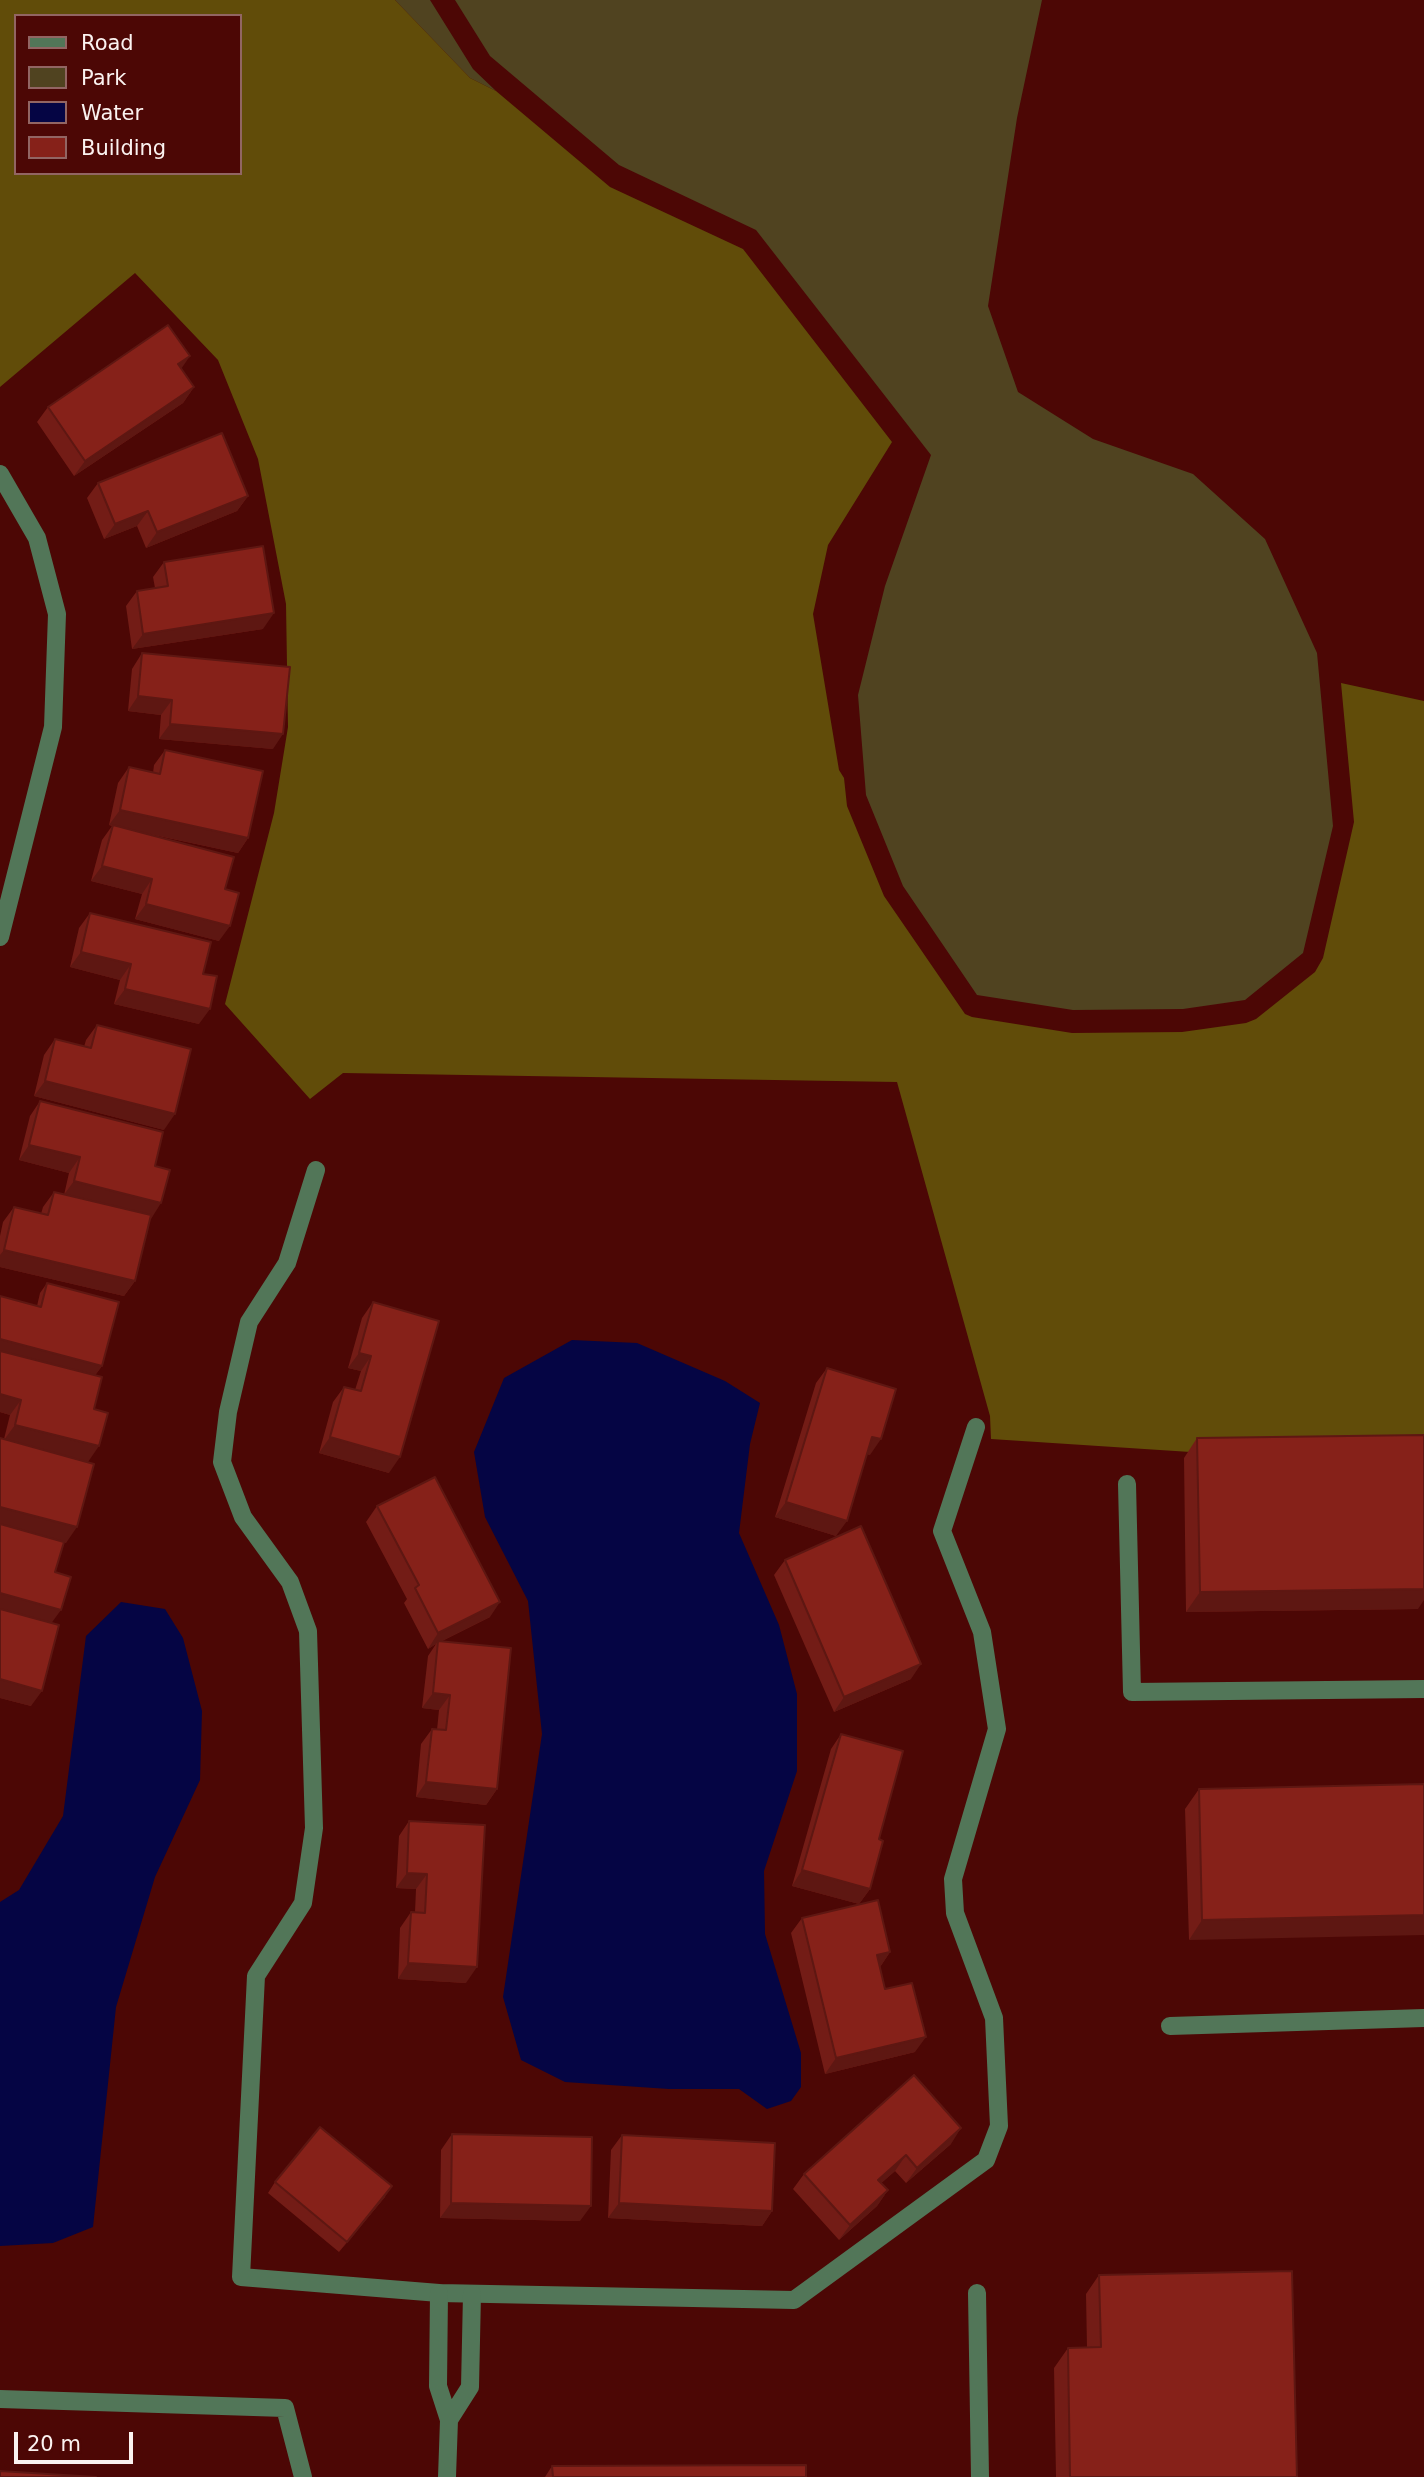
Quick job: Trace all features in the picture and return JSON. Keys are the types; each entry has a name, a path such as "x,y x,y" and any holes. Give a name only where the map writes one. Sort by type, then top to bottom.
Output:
{"street":[{"path":"0,474 37,537 57,614 53,727 0,937"},
{"path":"316,1170 287,1264 249,1322 228,1412 222,1462 243,1517 290,1582 307,1631 314,1828 303,1903 256,1976 241,2277 439,2293 794,2300 986,2160 999,2126 993,2018 954,1913 953,1879 997,1729 982,1632 942,1531 976,1427"},
{"path":"1127,1484 1132,1692 1424,1689"},
{"path":"1170,2026 1424,2018"},
{"path":"439,2293 438,2386 449,2420 447,2477"},
{"path":"977,2293 980,2477"},
{"path":"449,2420 470,2387 472,2294"},
{"path":"0,2399 285,2408 303,2477"}],"green space":[{"path":"395,0 430,0 473,69 496,91 470,78"},
{"path":"455,0 1042,0 1017,118 988,306 1018,392 1093,439 1193,474 1265,539 1317,653 1333,826 1303,953 1245,1000 1183,1009 1073,1010 977,995 903,886 866,795 858,695 885,586 931,455 756,230 619,165 490,56"}],"shaded area":[{"path":"0,0 395,0 470,78 496,91 610,187 743,249 892,442 828,545 813,614 847,806 884,896 965,1014 972,1017 1072,1033 1182,1032 1246,1023 1256,1019 1315,972 1323,958 1354,822 1341,683 1424,701 1424,1437 1313,1460 991,1439 990,1416 897,1082 343,1073 310,1099 225,1004 274,813 288,727 286,604 258,459 218,360 135,273 0,387"}],"water":[{"path":"572,1340 637,1343 725,1381 760,1403 750,1444 739,1533 779,1625 797,1694 797,1771 764,1871 765,1934 801,2053 801,2087 791,2101 767,2109 739,2089 669,2089 565,2082 521,2060 503,1997 542,1734 528,1601 485,1517 474,1452 504,1378"},
{"path":"121,1602 165,1609 183,1638 202,1711 200,1780 155,1877 116,2007 93,2227 53,2243 0,2246 0,1902 19,1890 63,1816 86,1636"}],"building":[{"path":"168,325 190,356 178,364 194,387 85,461 48,407"},
{"path":"222,433 248,496 157,532 148,511 115,524 98,483"},
{"path":"263,546 274,613 143,634 137,591 168,586 164,562"},
{"path":"142,653 290,667 283,734 170,724 172,700 138,696"},
{"path":"165,750 263,771 248,838 120,810 129,767 160,774"},
{"path":"113,825 234,857 225,889 239,893 230,926 146,904 152,879 102,866"},
{"path":"90,913 211,942 203,974 217,976 210,1009 125,989 131,964 81,952"},
{"path":"97,1025 191,1049 175,1114 45,1081 55,1039 91,1048"},
{"path":"40,1101 163,1132 155,1166 170,1170 161,1203 74,1181 80,1157 29,1145"},
{"path":"54,1192 151,1215 135,1281 4,1250 14,1207 48,1215"},
{"path":"47,1283 119,1302 102,1366 0,1339 0,1296 41,1307"},
{"path":"373,1302 439,1321 400,1457 330,1437 344,1387 361,1391 371,1356 359,1353"},
{"path":"0,1351 102,1377 94,1409 108,1413 99,1446 15,1425 21,1400 0,1394"},
{"path":"827,1368 896,1389 881,1439 872,1437 847,1521 786,1502"},
{"path":"1424,1435 1424,1589 1200,1592 1197,1438"},
{"path":"0,1438 94,1464 77,1527 0,1507"},
{"path":"435,1477 500,1602 438,1633 415,1588 419,1585 377,1506"},
{"path":"0,1524 64,1542 55,1572 71,1577 61,1610 0,1593"},
{"path":"861,1526 921,1664 844,1697 785,1560"},
{"path":"0,1609 59,1625 42,1691 0,1679"},
{"path":"438,1641 511,1648 497,1789 426,1782 432,1729 446,1730 450,1695 433,1693"},
{"path":"841,1734 903,1751 879,1839 883,1841 870,1889 802,1870"},
{"path":"1424,1784 1424,1915 1202,1920 1199,1789"},
{"path":"409,1821 485,1825 477,1967 408,1963 411,1912 425,1913 427,1874 407,1873"},
{"path":"878,1900 890,1952 877,1955 885,1989 912,1983 926,2037 836,2058 802,1918"},
{"path":"914,2075 961,2128 917,2168 906,2155 878,2180 888,2190 850,2225 804,2174"},
{"path":"320,2127 392,2186 347,2242 275,2182"},
{"path":"452,2134 592,2137 591,2206 451,2203"},
{"path":"622,2135 775,2143 772,2211 619,2203"},
{"path":"1292,2271 1297,2477 1070,2477 1068,2348 1101,2347 1099,2275"},
{"path":"806,2465 806,2477 553,2477 552,2466"},
{"path":"0,2471 96,2477 0,2477"}]}
